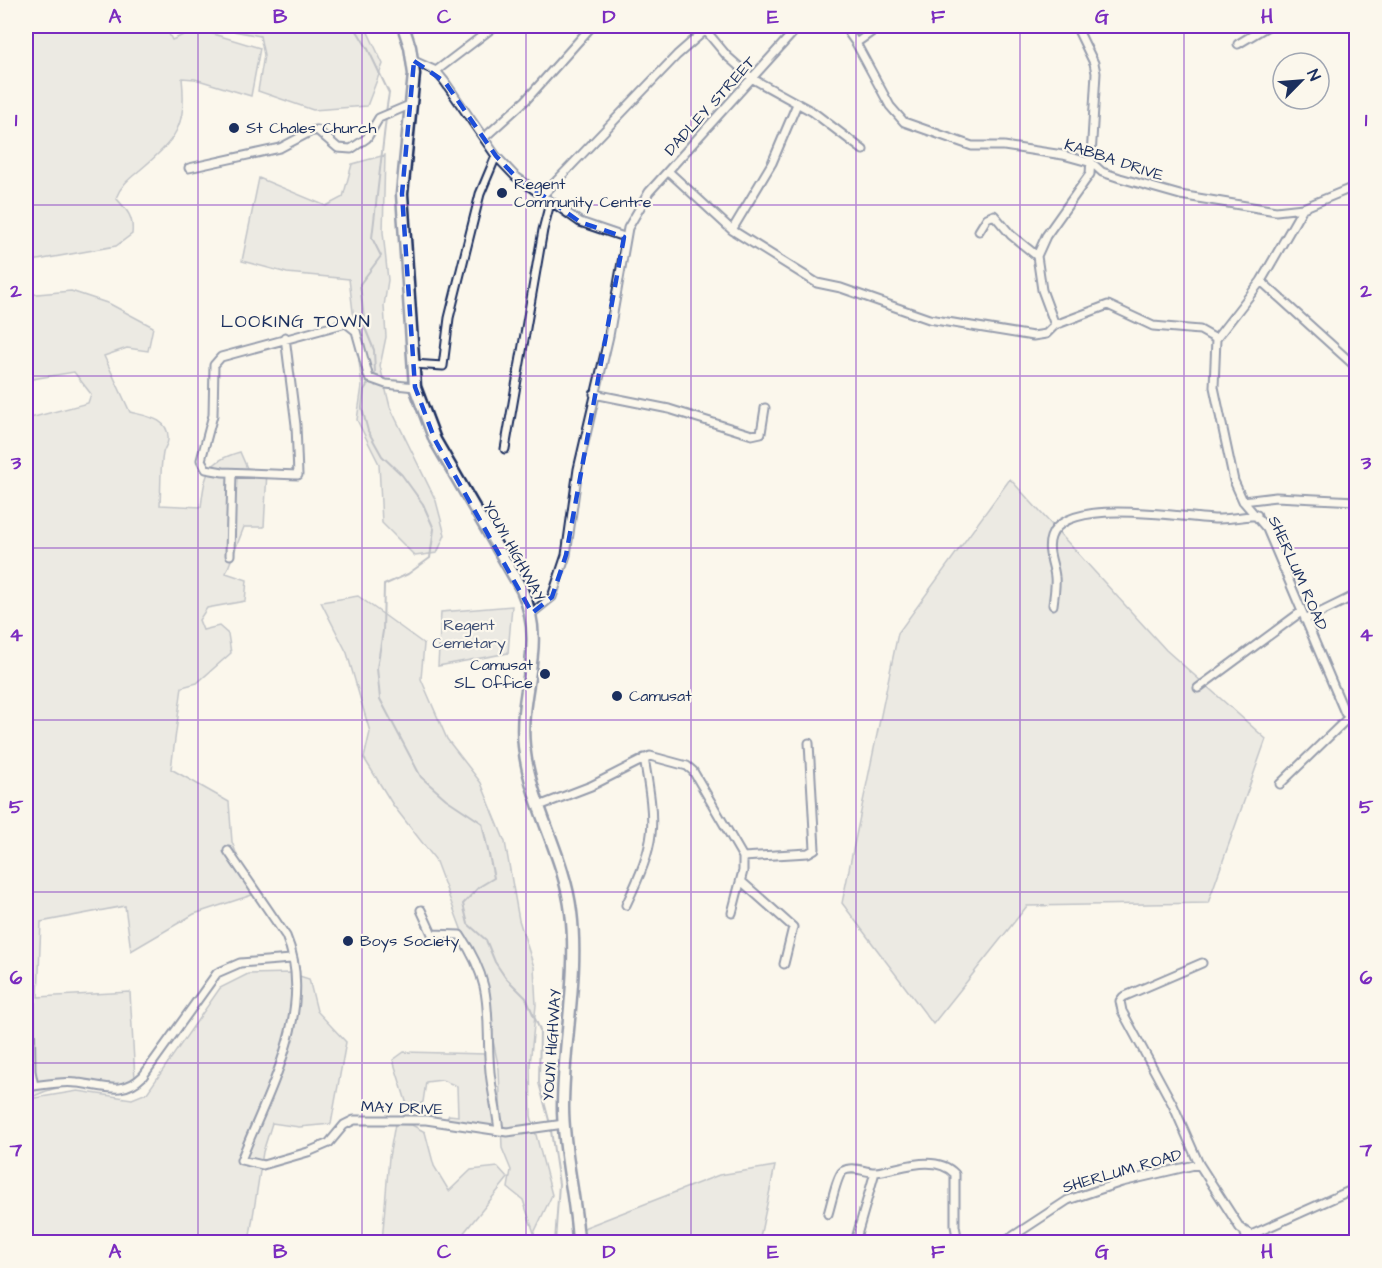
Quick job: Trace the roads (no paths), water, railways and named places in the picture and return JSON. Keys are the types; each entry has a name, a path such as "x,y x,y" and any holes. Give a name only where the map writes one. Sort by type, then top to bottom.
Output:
{"main road":[{"name":"YOUYI HIGHWAY","path":"403,26 414,61 412,104 404,155 402,194 415,387 435,440 522,590 532,614 534,635 524,712 524,744 529,774 562,866 571,912 573,965 559,1125 578,1242"}],"street":[{"path":"436,71 495,26"},
{"path":"485,137 526,100 592,26"},
{"name":"DADLEY STREET","path":"532,614 552,597 560,578 594,394 609,336 624,237 642,202 799,26"},
{"name":"KABBA DRIVE","path":"844,26 856,42 890,106 904,122 972,146 1020,148 1092,163 1108,174 1180,195 1253,209 1282,211 1303,208 1356,186"},
{"path":"856,42 880,26"},
{"path":"1055,325 1042,290 1037,256 1046,236 1088,178 1092,163 1097,84 1094,63 1076,26"},
{"path":"1238,44 1268,26"},
{"path":"542,196 706,27 727,56 753,79 828,123 863,150"},
{"path":"414,61 436,71 485,137 496,156 515,176 550,203 580,222 624,237"},
{"path":"189,168 280,148 312,131 321,133 339,148 351,149 367,138 379,118 412,104"},
{"path":"732,230 772,163 797,104"},
{"path":"413,364 443,366 449,318 477,206 496,156"},
{"path":"668,171 732,230 810,280 841,288 929,319 1033,336 1046,334 1055,325 1108,304 1153,326 1200,330 1216,339 1261,281 1303,208"},
{"path":"505,449 543,230 550,203"},
{"path":"979,231 987,218 994,215 1011,235 1037,256"},
{"path":"1261,281 1356,367"},
{"path":"285,337 296,425 298,476 209,470 201,464 213,415 215,361 285,337 341,323 350,324 356,331 369,378 386,384 415,387"},
{"name":"SHERLUM ROAD","path":"1216,339 1214,387 1232,473 1243,501 1267,529 1348,718"},
{"path":"594,394 669,409 752,435 760,433 765,408"},
{"path":"230,555 232,473"},
{"path":"1243,501 1276,497 1356,501"},
{"path":"1053,604 1056,579 1049,544 1056,528 1068,518 1092,513 1153,513 1217,519 1257,515"},
{"path":"1305,620 1356,595"},
{"path":"1198,688 1301,612"},
{"path":"1280,784 1348,718 1356,722"},
{"path":"743,857 808,853 814,849 808,743"},
{"path":"539,806 591,786 644,758 656,757 693,771 743,857 741,881 732,913"},
{"path":"627,905 645,865 652,838 652,806 644,758"},
{"path":"30,990 31,1071 34,1086 64,1082 124,1089 135,1085 217,973 240,963 291,959 286,936 228,851"},
{"path":"741,881 794,927 784,964"},
{"path":"422,910 432,934 460,935 484,981 489,1011 490,1070 499,1131"},
{"name":"MAY DRIVE","path":"291,959 295,988 290,1029 241,1160 263,1165 308,1152 328,1143 344,1125 354,1120 426,1120 499,1131 539,1130 559,1125"},
{"path":"1199,1164 1173,1105 1122,1011 1119,1001 1123,997 1202,963"},
{"path":"828,1214 843,1171 852,1169 875,1172 888,1167 923,1163 950,1169 955,1174 957,1183 955,1226 958,1242"},
{"name":"SHERLUM ROAD","path":"1004,1242 1068,1200 1122,1182 1199,1164 1248,1242"},
{"path":"855,1242 875,1172"},
{"path":"1245,1234 1257,1233 1356,1188"}],"waterway":[{"path":"354,26 389,93 386,112"},
{"path":"386,118 372,238 381,256 360,284 365,328 374,350 375,373 364,390 362,408 368,431 382,456 402,475 423,504 434,529 430,558 408,574 384,585 383,631 377,668 380,699 421,777 446,799 482,823 494,878 479,887 463,904 468,924 486,940 495,962 505,977 526,998 540,1030 539,1083 550,1124 559,1184 555,1242"}],"place":[{"name":"St Chales Church","path":"234,128"},
{"name":"Regent Community Centre","path":"502,193"},
{"name":"Camusat SL Office","path":"545,674"},
{"name":"Camusat","path":"617,696"},
{"name":"Boys Society","path":"348,941"}],"district":[{"name":"LOOKING TOWN","path":"296,321"}],"park label":[{"name":"Regent Cemetary","path":"469,634"}]}
